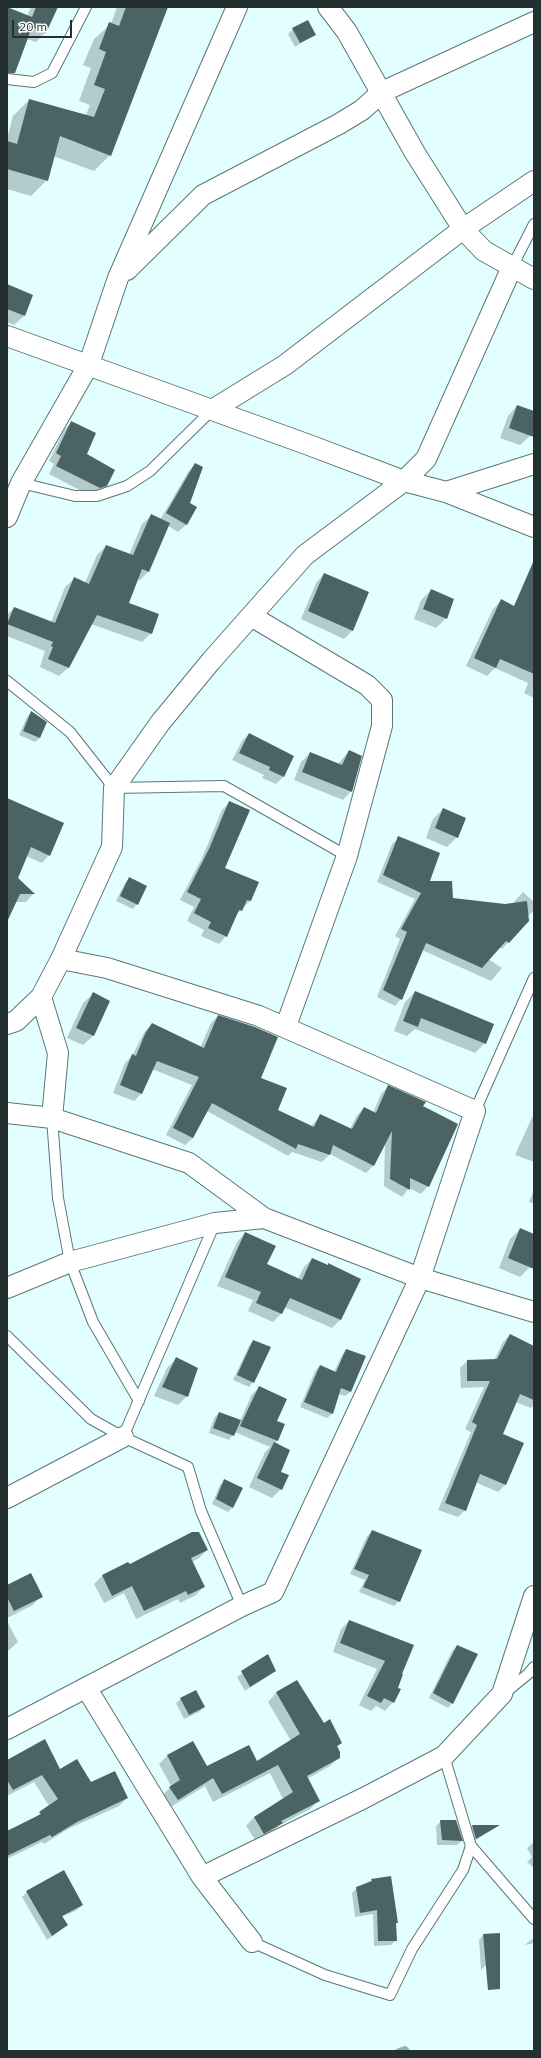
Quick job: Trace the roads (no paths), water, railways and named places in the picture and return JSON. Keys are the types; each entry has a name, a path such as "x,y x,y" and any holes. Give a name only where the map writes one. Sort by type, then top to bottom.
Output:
{"street":[{"path":"7,517 21,483 89,364 118,278 237,7"},
{"path":"328,7 347,32 382,92 414,153 463,228 484,251 534,279"},
{"path":"118,278 203,194 339,124 362,110 382,92 534,22"},
{"path":"212,410 285,365 463,228 534,181"},
{"path":"7,1024 16,1021 41,997 61,959 112,848 114,788 160,723 305,555 404,481 426,459 512,267"},
{"path":"7,336 89,364 404,481 446,492 534,527"},
{"path":"446,492 534,464"},
{"path":"251,616 367,685 382,700 382,726 347,856 286,1026"},
{"path":"7,1730 242,1606 273,1592 420,1278 475,1111 286,1026 259,1016 107,968 61,959"},
{"path":"41,997 58,1053 52,1118"},
{"path":"7,1113 52,1118 188,1163 264,1218 420,1278 534,1312"},
{"path":"7,1288 70,1262 215,1223 264,1218"},
{"path":"7,1498 122,1437"},
{"path":"202,1877 364,1798 444,1756 502,1694 534,1596"},
{"path":"87,1689 202,1877 252,1942"}],"lane":[{"path":"7,79 34,82 52,73 86,7"},
{"path":"512,267 534,224"},
{"path":"21,483 75,496 97,496 128,486 150,471 212,410"},
{"path":"7,681 70,732 114,788 224,786 347,856"},
{"path":"475,1111 534,978"},
{"path":"52,1118 58,1198 70,1262 92,1322 139,1401"},
{"path":"122,1437 139,1401 215,1223"},
{"path":"7,1336 91,1420 122,1437 188,1467 201,1511 242,1606"},
{"path":"502,1694 528,1674 534,1667"},
{"path":"444,1756 471,1846 534,1919"},
{"path":"252,1942 325,1976 390,1995 412,1950 463,1870 471,1846"}],"waterway":[{"path":"399,2051 405,2049 407,2051"}]}
